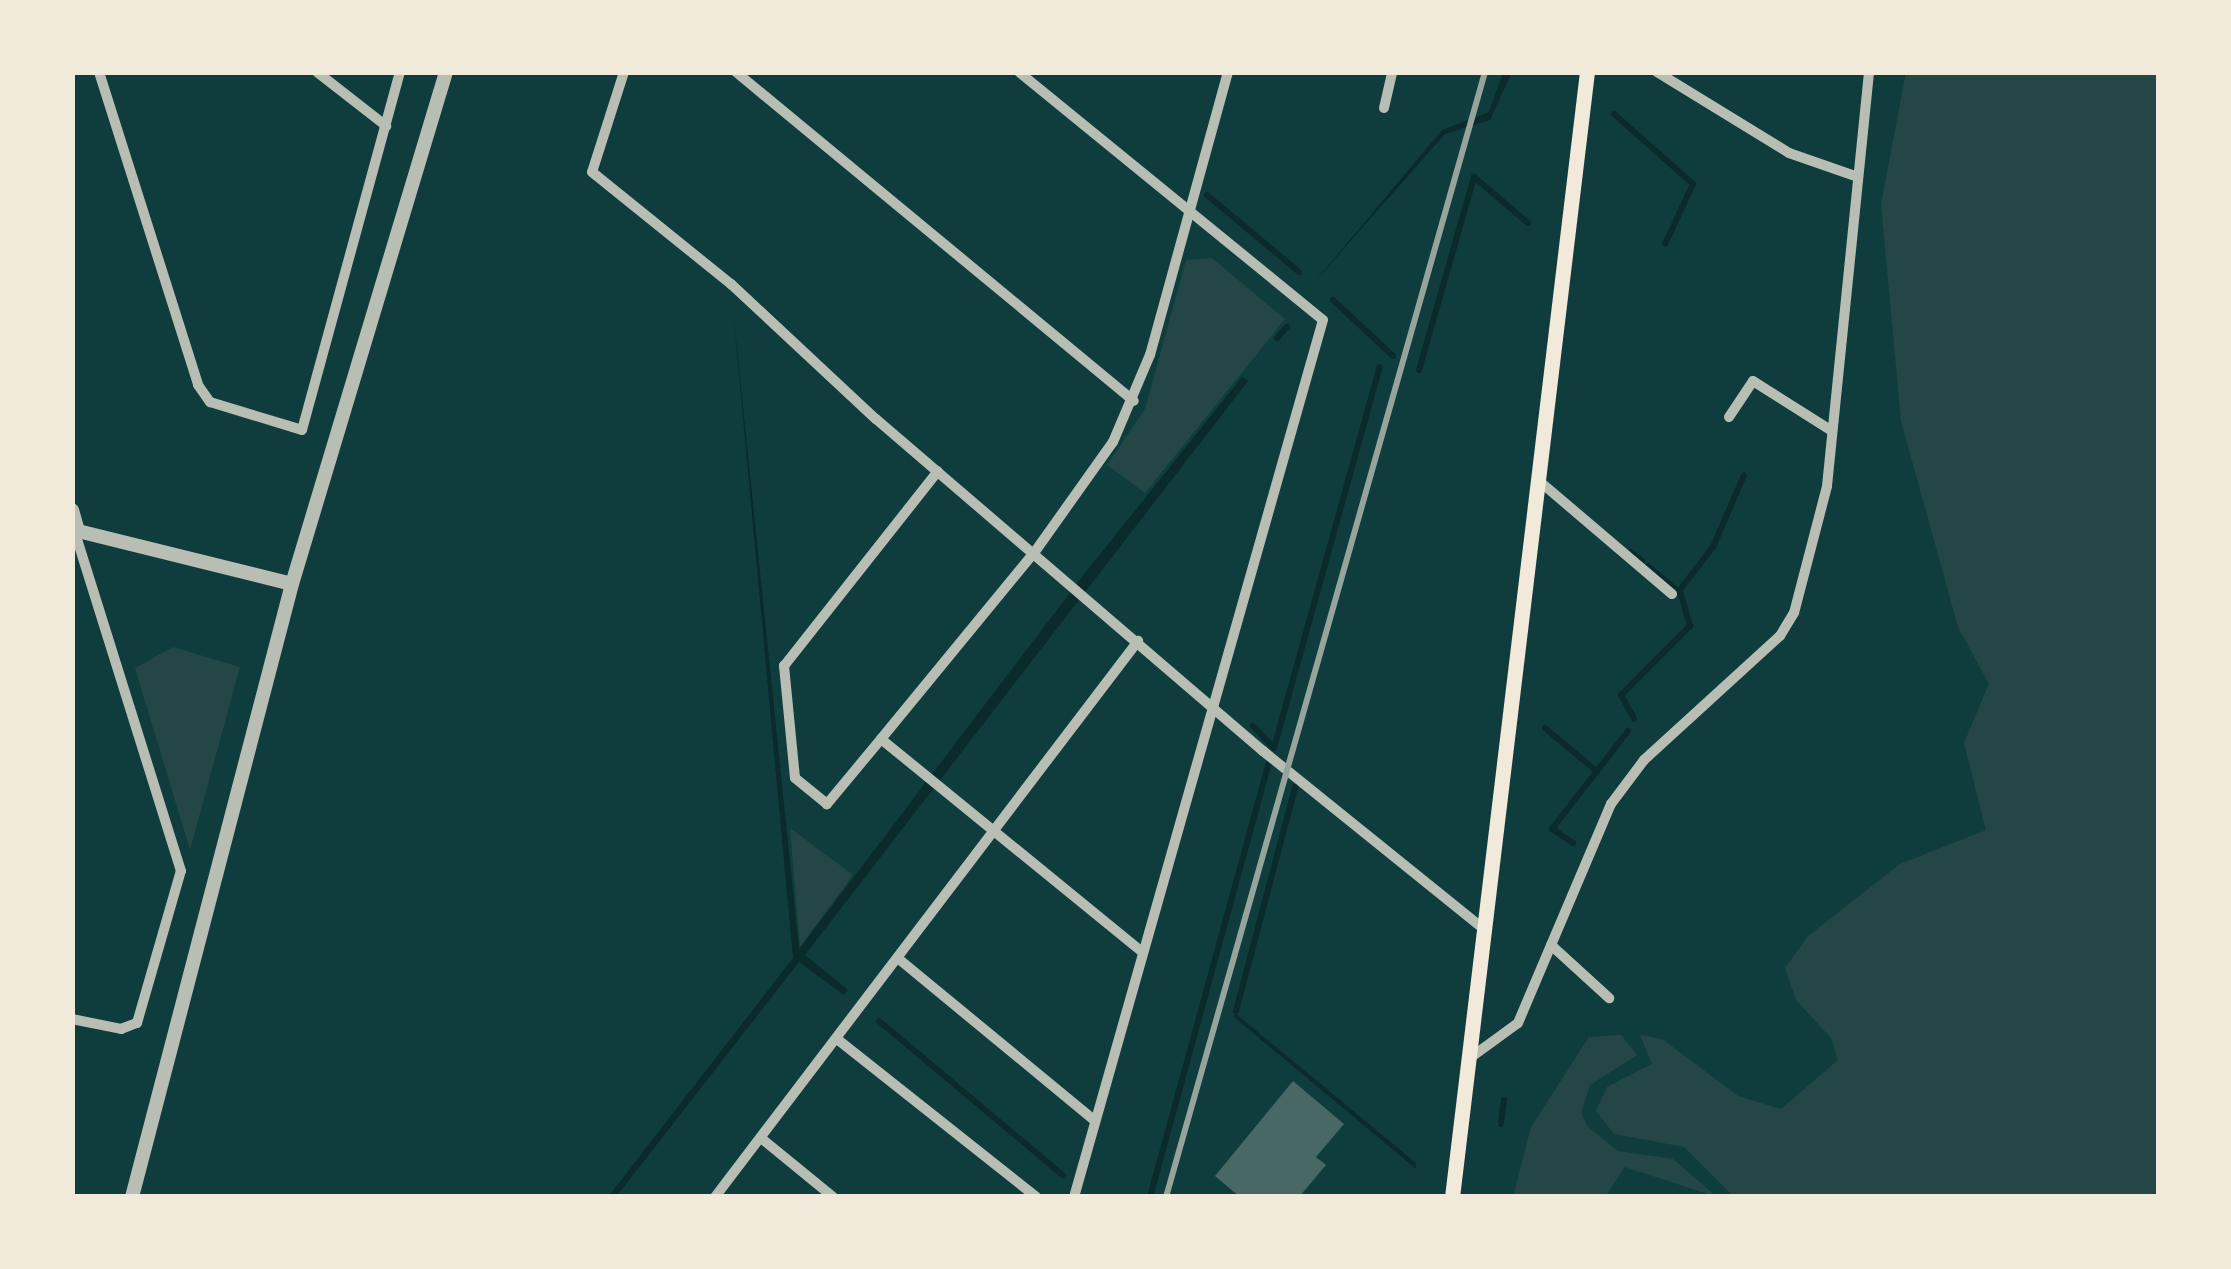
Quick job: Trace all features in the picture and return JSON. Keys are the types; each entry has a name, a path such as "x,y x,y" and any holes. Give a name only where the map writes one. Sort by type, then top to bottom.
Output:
{"main road":[{"path":"1452,1197 1587,72"}],"street":[{"path":"99,72 198,385 210,402 302,430 400,72"},
{"path":"317,72 386,125"},
{"path":"132,1197 292,584 446,72"},
{"path":"624,72 592,172 731,284 938,471 1214,706 1485,930"},
{"path":"736,72 1134,401"},
{"path":"1019,72 1190,218 1323,320 1074,1197"},
{"path":"938,471 784,666 795,778 827,804 1034,553 1134,401 1228,72"},
{"path":"1384,108 1392,72"},
{"path":"1657,72 1789,153 1858,176"},
{"path":"1470,1058 1518,1023 1611,804 1644,760 1780,636 1794,614 1814,549 1832,431 1870,72"},
{"path":"1729,417 1753,381 1832,431"},
{"path":"1538,480 1672,594"},
{"path":"72,510 181,872 137,1023 121,1029 72,1019"},
{"path":"75,532 292,584"},
{"path":"715,1197 998,832 1138,641"},
{"path":"881,739 1142,951"},
{"path":"1551,945 1609,998"},
{"path":"900,960 1093,1119"},
{"path":"837,1039 1036,1197"},
{"path":"761,1138 833,1197"}],"shaded area":[{"path":"1503,72 1512,72 1490,120 1445,134 1311,286 1442,130 1489,112"},
{"path":"1906,72 2159,72 2159,1197 1734,1197 1684,1147 1614,1134 1596,1111 1607,1087 1652,1064 1640,1035 1662,1039 1738,1096 1781,1109 1838,1060 1831,1038 1796,1000 1785,968 1808,936 1900,864 1986,830 1964,743 1989,684 1958,627 1901,421 1881,204"},
{"path":"1212,258 1285,319 1145,493 1107,465 1145,409 1186,260"},
{"path":"733,310 799,949 1085,573 1242,377 1248,381 805,955 848,990 844,995 799,962 616,1197 608,1197 793,958"},
{"path":"173,647 240,667 190,850 135,668"},
{"path":"790,828 853,875 800,947"},
{"path":"1235,1013 1416,1163 1416,1169 1234,1017"},
{"path":"879,1017 1067,1174 1063,1179 875,1022"},
{"path":"1621,1035 1637,1055 1590,1085 1581,1113 1587,1126 1618,1151 1673,1159 1717,1197 1625,1167 1605,1197 1513,1197 1531,1127 1589,1037"}],"building":[{"path":"1293,1081 1344,1124 1316,1157 1326,1165 1299,1197 1240,1197 1215,1176"}],"waterway":[{"path":"1614,114 1693,184 1665,244"},
{"path":"1419,370 1474,177 1528,223"},
{"path":"1207,195 1299,272"},
{"path":"1333,300 1393,356"},
{"path":"1277,338 1287,327"},
{"path":"1274,748 1380,367"},
{"path":"1679,591 1713,547 1744,475"},
{"path":"1631,552 1642,561"},
{"path":"1634,719 1621,695 1690,626 1681,594 1648,566"},
{"path":"1253,726 1274,748"},
{"path":"1545,728 1594,769"},
{"path":"1573,843 1552,829 1628,731"},
{"path":"1150,1197 1269,763"},
{"path":"1236,1011 1295,787"},
{"path":"1501,1124 1504,1100"}],"railway":[{"path":"1166,1197 1485,72"}]}
